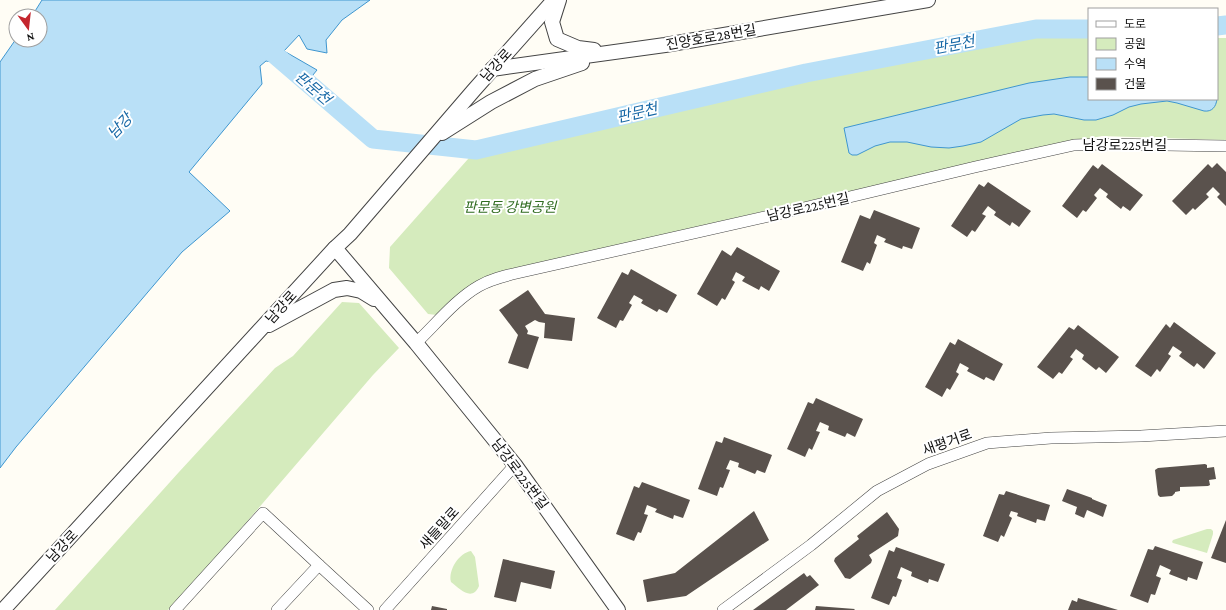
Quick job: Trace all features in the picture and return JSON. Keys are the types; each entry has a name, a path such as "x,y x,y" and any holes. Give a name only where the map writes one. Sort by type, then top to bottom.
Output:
{"street":[{"name":"남강로","path":"3,610 335,248 350,234 401,173 554,0"},
{"path":"559,0 552,22 557,39 578,48 610,53"},
{"name":"진양호로28번길","path":"492,69 665,45 928,0"},
{"path":"429,142 491,102 535,79 610,53"},
{"name":"남강로225번길","path":"416,343 463,297 494,278 1074,145 1226,146"},
{"name":"남강로225번길","path":"335,248 416,343 515,465 618,610"},
{"path":"260,330 334,290 347,288 361,291 384,306"},
{"name":"새평거로","path":"723,610 811,545 877,491 935,461 987,443 1051,438 1141,436 1226,431"},
{"name":"새들말로","path":"385,610 515,465"},
{"path":"177,610 263,513 368,610"},
{"path":"277,610 319,565"}],"green space":[{"name":"판문동 강변공원","path":"998,37 1088,37 1088,100 1218,100 1218,38 1226,38 1226,140 1102,136 1034,149 489,276 437,315 428,314 389,268 390,247 476,150"},
{"path":"342,302 359,303 399,348 373,375 238,532 168,610 55,610 275,368 293,356"},
{"path":"1211,529 1213,534 1207,553 1172,542 1173,540"},
{"path":"471,551 475,557 479,586 476,591 469,594 462,591 451,582 451,572 455,563 462,555"}],"water":[{"name":"남강","path":"42,0 370,0 342,20 326,40 327,53 307,49 299,35 284,51 317,70 308,81 293,65 266,61 260,66 262,84 189,172 230,211 182,252 16,447 0,468 0,62 10,48 48,48 48,8 37,8"},
{"path":"1070,77 1088,77 1088,100 1217,100 1216,104 1209,111 1167,101 1129,107 1113,115 1096,120 1084,120 1054,114 1043,115 1021,119 981,142 963,146 949,148 931,147 907,142 890,142 875,146 857,155 852,155 849,153 844,128 1029,83"}],"building":[{"path":"1217,163 1226,172 1226,206 1217,197 1220,194 1213,187 1206,194 1209,197 1195,210 1193,208 1186,215 1172,201 1208,164 1212,168"},
{"path":"1102,164 1143,195 1130,211 1123,206 1121,209 1106,197 1108,194 1100,188 1094,195 1097,198 1086,212 1083,210 1077,218 1062,206 1093,165 1098,169"},
{"path":"988,182 1031,211 1019,227 1012,222 1010,226 994,215 996,212 988,206 982,214 986,216 975,232 972,230 967,237 951,226 979,184 984,187"},
{"path":"874,210 920,228 912,249 903,246 902,249 884,242 886,239 877,235 874,243 877,245 870,264 867,262 863,271 841,262 860,215 870,219"},
{"path":"737,247 780,271 769,291 761,286 759,290 742,281 745,277 736,272 732,280 735,282 725,300 722,298 717,306 697,294 722,250 731,256"},
{"path":"631,269 677,295 667,313 659,309 657,312 641,303 643,300 634,295 629,303 632,305 623,321 620,320 616,328 597,318 622,272 628,275"},
{"path":"528,290 545,314 575,318 572,341 544,338 545,323 535,320 525,326 528,331 527,334 539,337 528,369 508,363 518,335 499,310"},
{"path":"1174,322 1216,353 1204,369 1197,363 1194,367 1179,356 1182,352 1173,346 1168,354 1171,356 1160,372 1157,369 1151,377 1135,366 1166,324 1170,328"},
{"path":"1078,325 1119,357 1106,373 1099,367 1096,370 1082,359 1084,355 1076,349 1070,357 1073,359 1062,374 1059,372 1053,379 1037,367 1069,327 1074,330"},
{"path":"958,339 1003,364 994,381 986,377 984,380 967,371 969,368 960,363 956,372 959,374 950,390 947,388 942,397 925,387 950,342 955,345"},
{"path":"816,398 863,419 855,437 847,433 845,437 828,430 829,426 820,422 816,431 820,432 812,450 809,448 805,457 787,449 808,402 813,404"},
{"path":"724,437 772,455 765,473 757,470 755,474 738,467 739,463 730,460 726,469 730,470 723,488 720,487 717,496 698,489 716,441 722,443"},
{"path":"1207,465 1207,468 1214,467 1216,479 1209,480 1210,485 1180,487 1180,491 1175,492 1172,496 1160,497 1158,495 1155,470 1158,468"},
{"path":"642,482 690,500 683,518 674,515 673,519 655,512 657,509 647,505 644,514 648,515 641,533 638,532 634,541 616,534 634,486 639,488"},
{"path":"1067,489 1107,505 1103,517 1087,510 1084,518 1075,514 1077,507 1062,501"},
{"path":"1006,491 1050,505 1045,521 1037,519 1036,523 1017,516 1018,513 1011,511 1009,516 1012,518 1004,537 1001,535 998,542 983,536 999,494 1004,495"},
{"path":"754,511 769,540 686,596 647,602 643,580 675,573"},
{"path":"887,512 899,529 898,536 869,555 872,560 871,563 850,579 845,578 834,561 835,558 859,539 857,536"},
{"path":"1226,520 1226,563 1211,558"},
{"path":"1155,546 1203,562 1197,580 1188,577 1187,581 1169,574 1171,570 1160,565 1156,576 1161,578 1155,595 1151,594 1148,603 1130,596 1148,549 1153,550"},
{"path":"896,547 945,564 938,582 929,579 928,583 911,576 912,572 901,567 897,578 902,580 896,597 893,596 889,605 871,598 889,550 894,552"},
{"path":"503,559 555,571 551,589 521,582 516,602 494,597"},
{"path":"804,573 807,577 810,575 819,585 786,610 753,610"},
{"path":"1078,598 1118,610 1068,610 1072,600 1077,602"},
{"path":"432,606 447,609 447,610 431,610"},
{"path":"816,606 855,609 815,610"}],"waterway":[{"name":"판문천","path":"1218,26 1226,25"},
{"name":"판문천","path":"266,47 373,139 476,150 806,73 1036,29 1088,29"}]}
